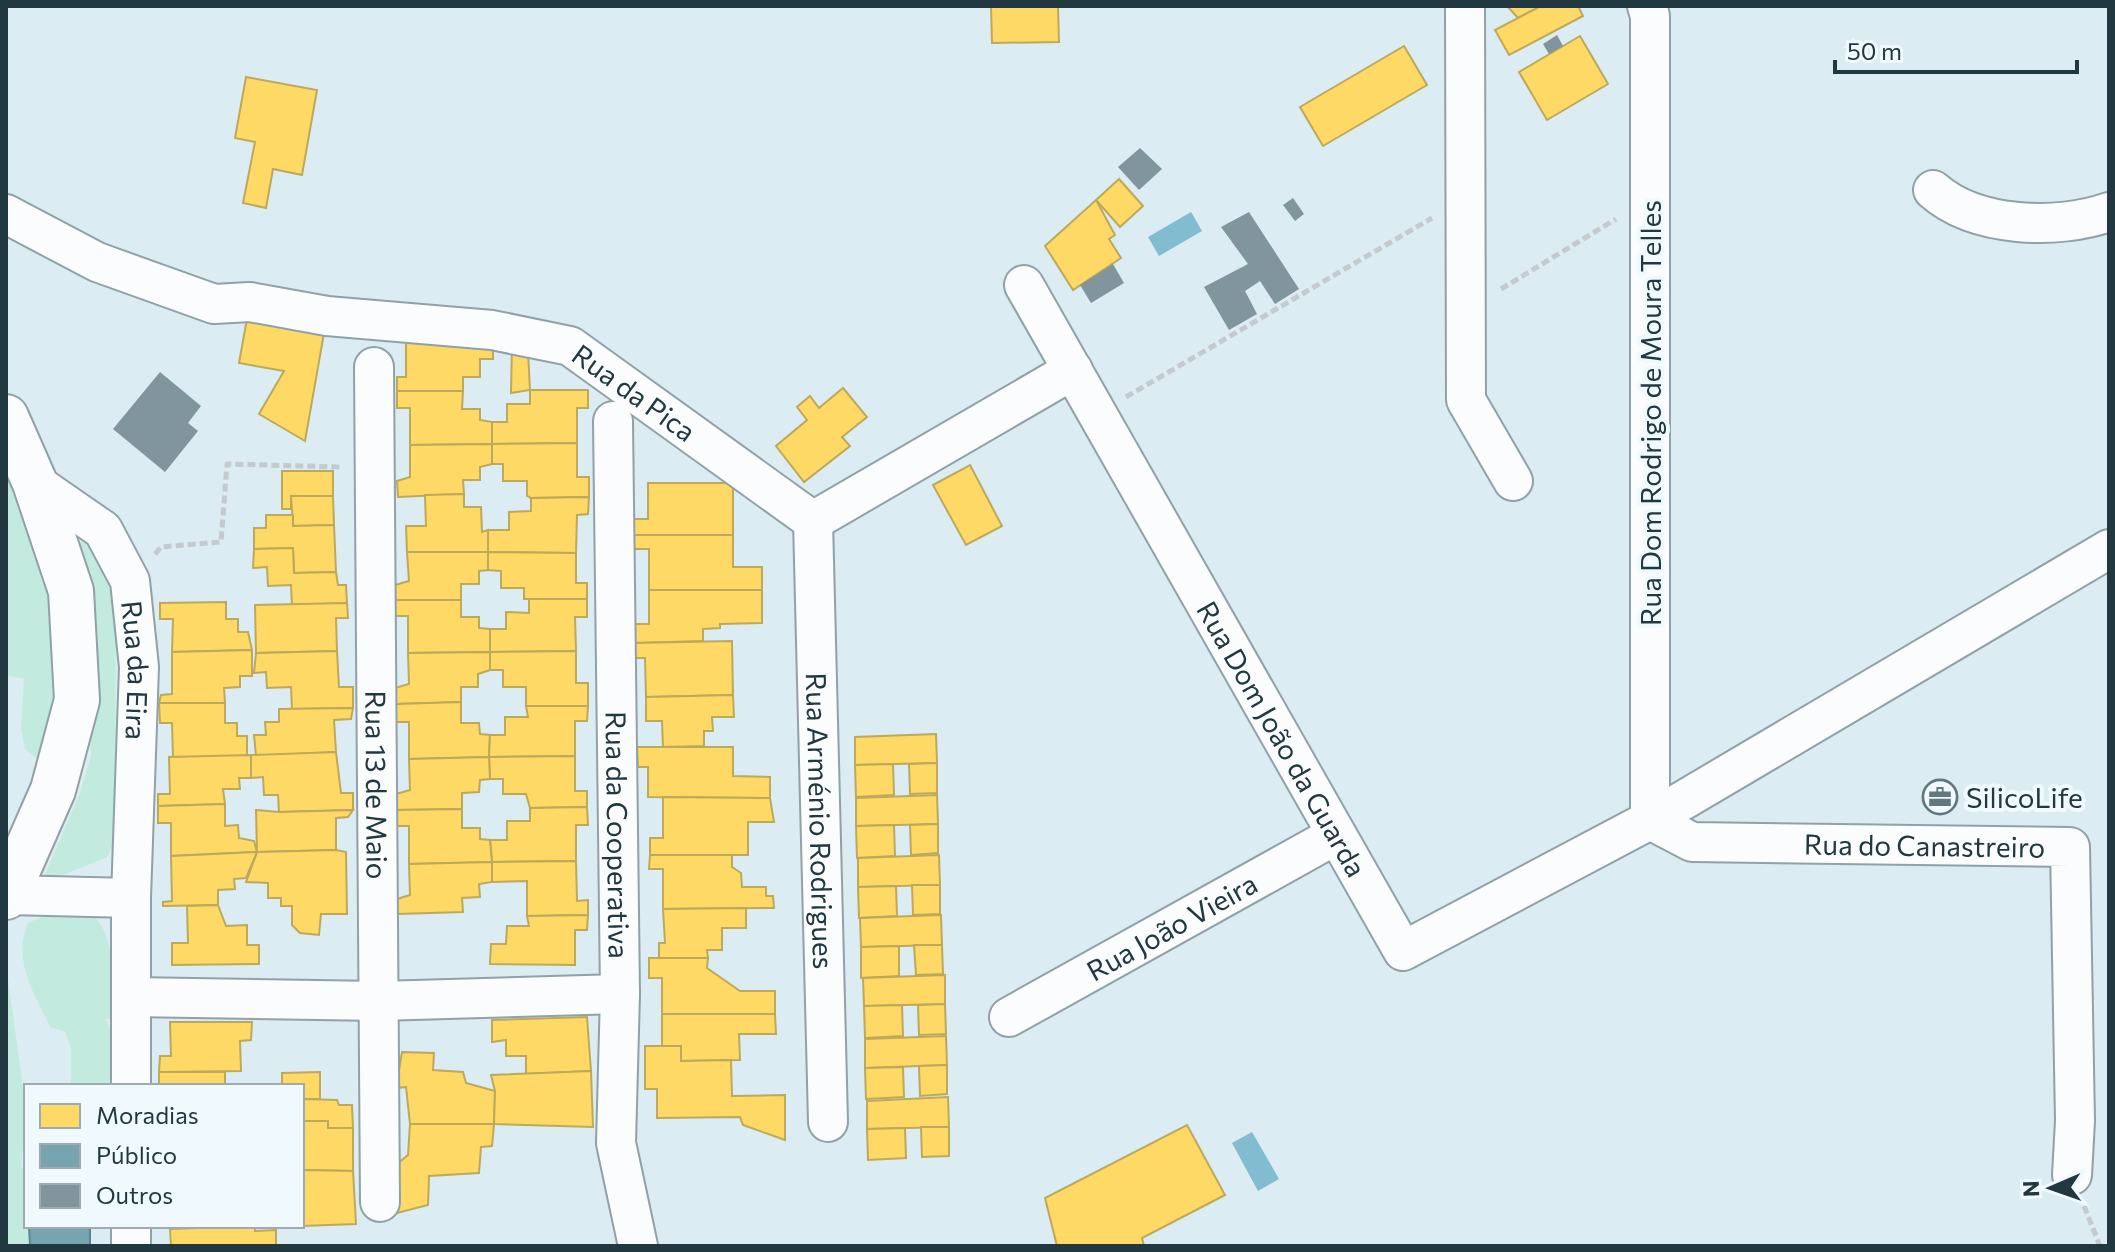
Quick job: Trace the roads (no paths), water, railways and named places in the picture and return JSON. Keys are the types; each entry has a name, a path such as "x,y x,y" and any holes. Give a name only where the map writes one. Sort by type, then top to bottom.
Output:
{"main road":[{"path":"7,896 53,790 77,700 71,591 17,450"}],"street":[{"path":"1465,6 1466,400 1513,481"},
{"name":"Rua Dom Rodrigo de Moura Telles","path":"1647,6 1651,198 1650,820"},
{"path":"1933,190 1959,208 2004,218 2060,222 2109,212"},
{"name":"Rua da Pica","path":"6,214 97,262 214,304 250,302 327,316 492,330 570,346 813,521"},
{"name":"Rua Dom João da Guarda","path":"1024,285 1403,951 1650,820"},
{"name":"Rua 13 de Maio","path":"374,367 380,1202"},
{"path":"813,521 1073,370"},
{"name":"Rua da Cooperativa","path":"613,421 620,994 616,1143 638,1246"},
{"name":"Rua da Eira","path":"17,450 103,530 130,581 139,667 131,898 131,1084"},
{"name":"Rua Arménio Rodrigues","path":"813,521 828,1122"},
{"path":"1650,820 2109,549"},
{"name":"Rua do Canastreiro","path":"1650,820 1692,842 2070,847 2075,1121 2072,1175"},
{"name":"Rua João Vieira","path":"1009,1017 1336,835"},
{"path":"7,896 131,898"},
{"path":"131,997 379,1001 620,994"}],"water":[{"path":"1191,212 1202,231 1159,256 1148,237"},
{"path":"1252,1132 1279,1179 1258,1191 1232,1143"}],"place":[{"name":"SilicoLife","path":"1940,797"}]}
